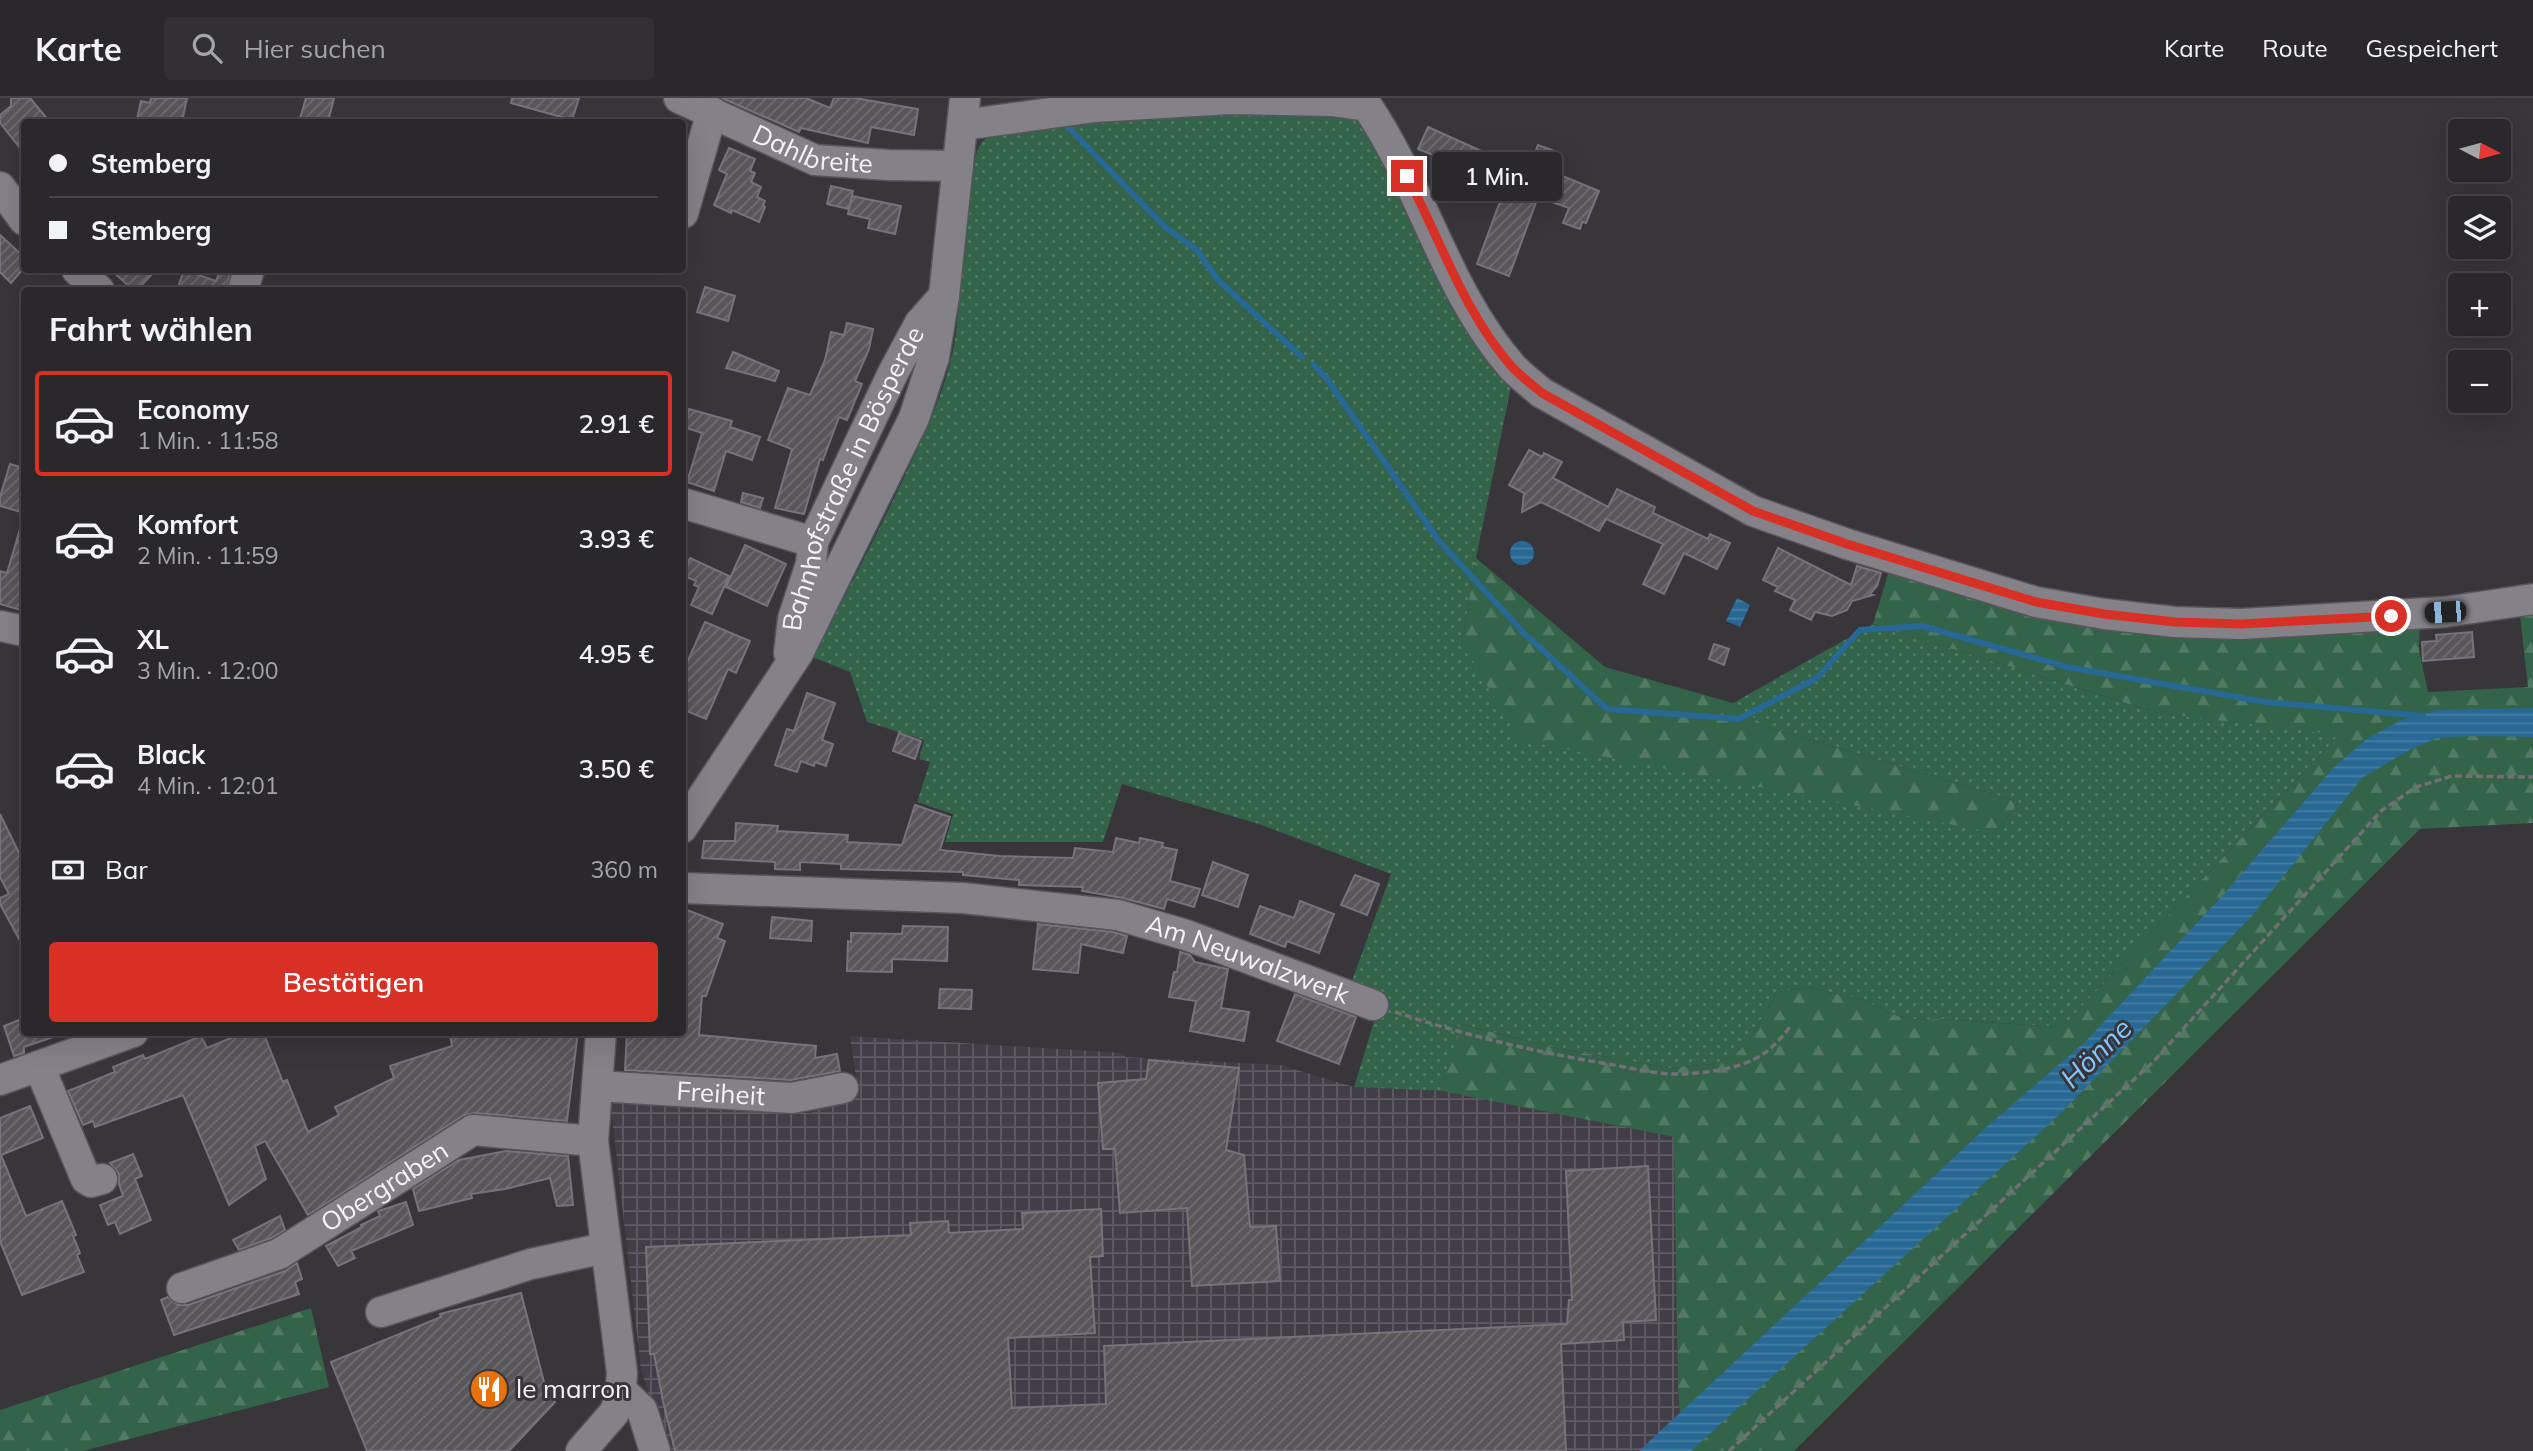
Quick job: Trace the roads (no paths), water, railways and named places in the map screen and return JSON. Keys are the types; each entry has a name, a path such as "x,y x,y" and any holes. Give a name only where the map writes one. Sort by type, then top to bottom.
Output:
{"street":[{"name":"Dahlbreite","path":"679,98 815,160 958,166"},
{"path":"964,111 1230,99 1368,102 1419,198 1462,293 1514,369 1542,393 1753,511 1847,544 2036,602 2104,614 2175,622 2309,622 2445,612 2533,599"},
{"name":"Bahnhofstraße in Bösperde","path":"686,822 787,672 858,537 914,418 934,357 944,296 964,111"},
{"path":"686,200 712,112"},
{"path":"0,187 21,216"},
{"path":"80,273 96,287"},
{"name":"Bahnhofstraße in Bösperde","path":"787,672 793,619 811,564 813,542 919,323 944,296"},
{"path":"686,504 813,542"},
{"path":"0,626 21,630"},
{"name":"Am Neuwalzwerk","path":"686,888 963,898 1118,915 1186,935 1373,1005"},
{"path":"0,1080 122,1036"},
{"path":"581,1451 614,1413 620,1400 622,1373 593,1141 601,1036"},
{"path":"39,1066 86,1179 91,1182 102,1179"},
{"name":"Freiheit","path":"597,1086 792,1098 843,1088"},
{"name":"Obergraben","path":"182,1288 279,1254 473,1130 593,1141"},
{"path":"380,1312 531,1264 605,1248"},
{"path":"621,1390 642,1410 654,1451"}],"water":[{"path":"1522,541 1530,545 1534,553 1530,561 1522,565 1514,561 1510,553 1514,545"},
{"path":"1737,598 1750,605 1740,627 1726,621"},
{"name":"Hönne","path":"2533,708 2533,737 2437,738 2411,749 2362,778 2251,917 2059,1115 1691,1451 1639,1451 1991,1123 2085,1042 2224,894 2334,767 2368,738 2402,720 2437,710"}],"waterway":[{"path":"1069,128 1165,227 1197,250 1218,280 1302,357"},
{"path":"1314,365 1327,379 1439,541 1524,633 1607,709 1739,719 1817,678 1860,630 1922,626 2067,667 2265,702 2423,716"}],"place":[{"name":"le marron","path":"489,1389"}]}
